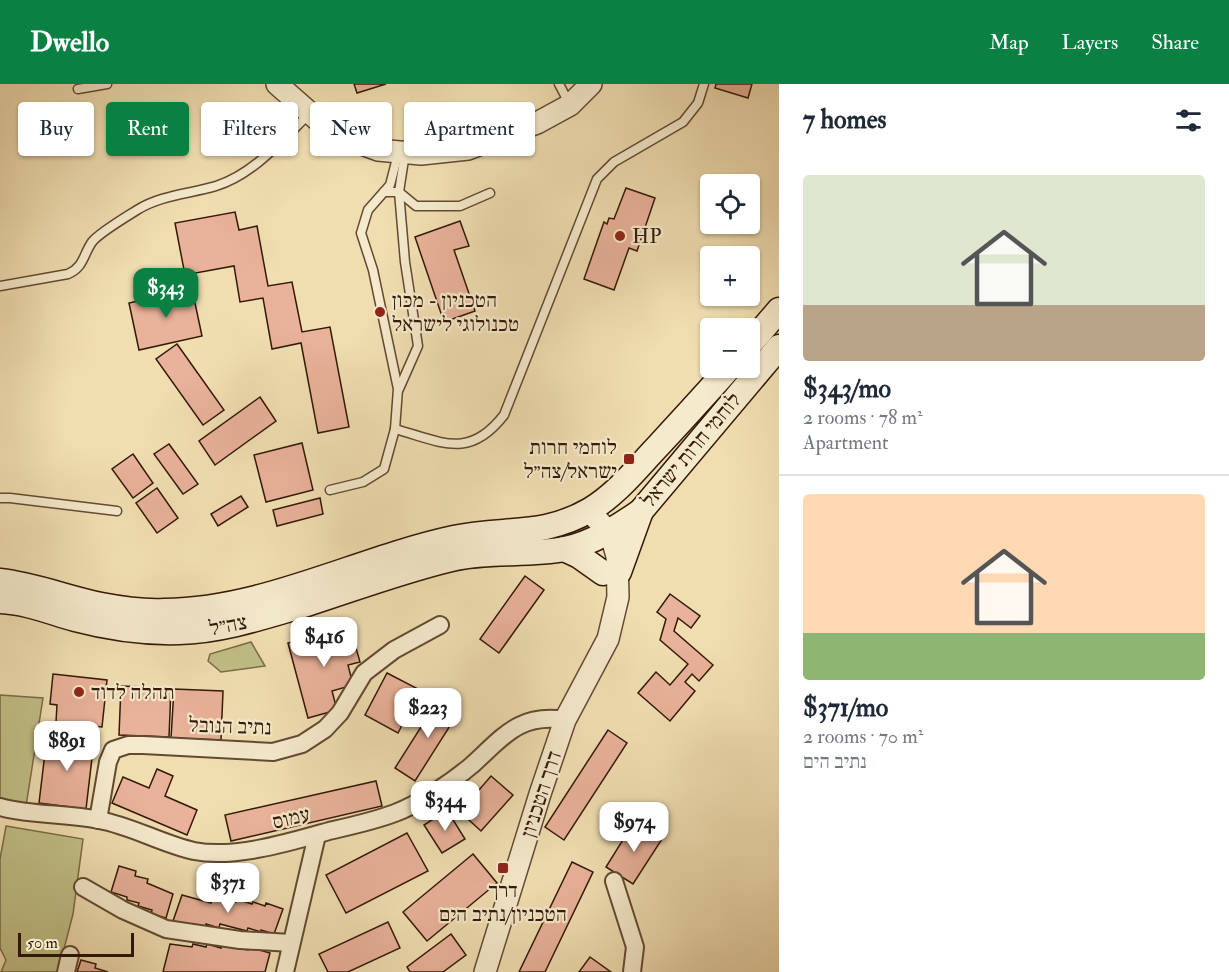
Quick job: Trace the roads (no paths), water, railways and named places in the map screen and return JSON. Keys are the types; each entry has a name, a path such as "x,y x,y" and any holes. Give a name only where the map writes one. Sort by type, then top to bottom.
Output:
{"main road":[{"path":"760,332 779,310"},
{"name":"לוחמי חרות ישראל","path":"601,536 641,510 779,347"},
{"name":"לוחמי חרות ישראל","path":"589,511 617,490 720,378"},
{"path":"564,549 611,572 641,510"},
{"name":"צה״ל","path":"0,580 120,608 163,611 201,609 254,599 454,538 534,531 589,511"},
{"name":"צה״ל","path":"0,601 14,602 122,629 159,632 204,630 262,618 451,559 496,553 564,549 601,536"}],"street":[{"path":"391,156 399,159 468,149 537,123 570,105 591,84"},
{"path":"284,87 310,113"},
{"name":"דרך הטכניון","path":"485,972 565,720 602,652 612,622 608,591 611,572 601,536 589,511"},
{"name":"נתיב הנובל","path":"98,820 108,762 114,750 128,745 143,745 273,752 302,744 325,729 340,713 364,673 394,650 440,625"},
{"name":"עמוס","path":"0,807 20,813 98,820 196,851 221,852 260,848 396,813 427,796 471,766 499,738 514,727 533,720 550,718 565,720"},
{"path":"285,972 317,835"},
{"path":"614,881 635,947 632,972"},
{"path":"83,887 123,910 166,929 240,940 291,943"},
{"path":"66,972 70,956"}],"lane":[{"path":"78,89 107,84"},
{"path":"559,84 570,105"},
{"path":"395,429 446,443 464,445 479,439 493,429 504,415 597,178 614,162 683,122 698,103 704,84"},
{"path":"0,286 68,274 78,270 93,241 139,209 159,199 218,186 268,155 310,113"},
{"path":"398,389 418,346 405,261 399,192 399,159"},
{"path":"330,490 363,482 384,469 395,429 398,389 373,270 361,233 368,210 390,185 399,159"},
{"path":"384,192 399,192 416,206 460,206 490,193"},
{"path":"0,498 117,511"}],"place":[{"name":"HP","path":"620,236"},
{"name":"הטכניון - מכון טכנולוגי לישראל","path":"380,312"},
{"name":"לוחמי חרות ישראל/צה״ל","path":"629,459"},
{"name":"תהלה לדוד","path":"79,692"},
{"name":"דרך הטכניון/נתיב הים","path":"503,868"}]}
